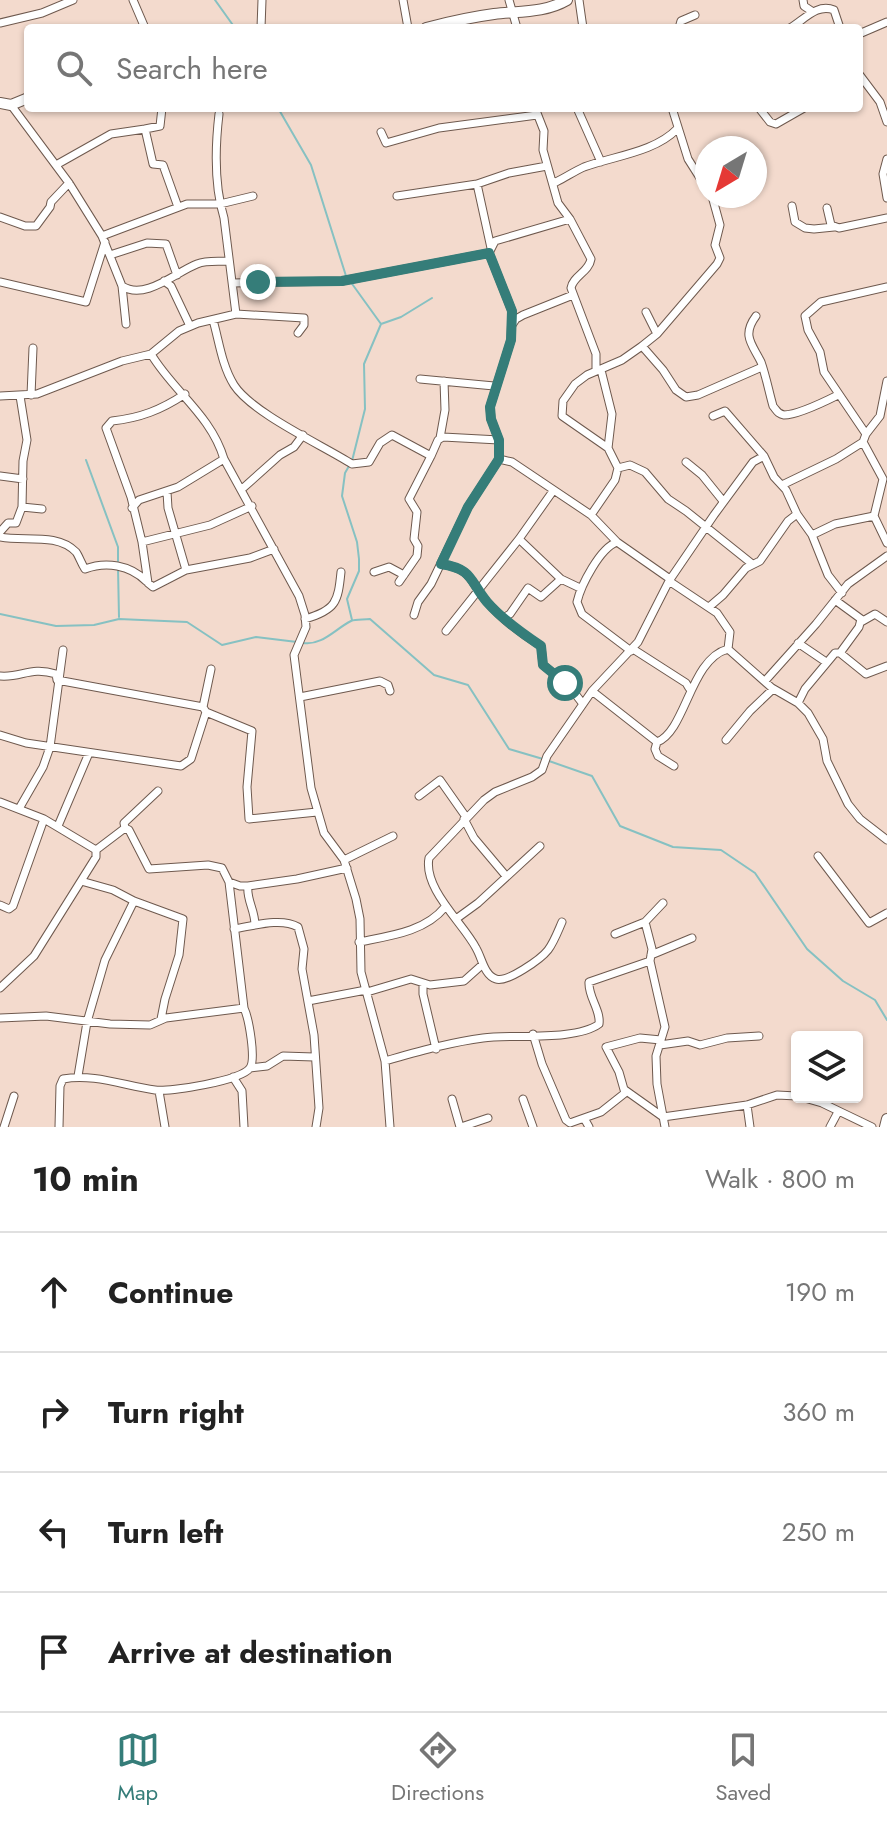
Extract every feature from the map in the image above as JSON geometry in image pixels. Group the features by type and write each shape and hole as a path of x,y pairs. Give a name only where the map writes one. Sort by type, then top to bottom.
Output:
{"street":[{"path":"0,23 42,13 72,0"},
{"path":"133,0 143,24"},
{"path":"261,24 262,0"},
{"path":"403,0 407,24"},
{"path":"509,0 516,24"},
{"path":"441,24 551,8 567,0"},
{"path":"579,0 582,24"},
{"path":"803,0 809,13"},
{"path":"795,24 809,13 831,8 838,24"},
{"path":"680,24 695,15"},
{"path":"863,32 887,22"},
{"path":"863,81 875,99 884,101 887,122"},
{"path":"6,104 69,183 103,239 122,286 126,324"},
{"path":"56,165 111,134 160,126 162,112"},
{"path":"381,132 386,143 439,128 530,112"},
{"path":"536,112 544,131 543,150 558,203 591,259 572,283 573,295 596,354 612,414 608,448"},
{"path":"579,112 601,162"},
{"path":"674,112 678,120 677,129 695,170"},
{"path":"762,112 770,122 776,124 797,112"},
{"path":"219,114 216,158 236,314"},
{"path":"145,129 153,164 163,165 178,207"},
{"path":"553,181 582,168 648,147 671,136 677,129"},
{"path":"887,159 883,174 887,198"},
{"path":"397,196 477,184 509,173 547,166"},
{"path":"0,217 25,226 36,226 51,202 69,183"},
{"path":"414,615 468,507 499,459 499,440 490,407 494,386 511,340 512,311 490,251 477,184"},
{"path":"103,239 178,207 194,203 220,204 253,196"},
{"path":"792,206 795,222 805,228 856,225 887,218"},
{"path":"591,515 615,480 618,468 608,448 571,423 561,411 563,401 575,384 642,346 657,334 720,258 715,245 720,225 715,208"},
{"path":"827,208 829,222 834,227"},
{"path":"490,251 495,241 570,219"},
{"path":"0,282 86,302 103,239"},
{"path":"110,255 147,243 166,244 177,275"},
{"path":"233,283 342,281 490,251"},
{"path":"122,286 133,291 164,281 199,263 229,261"},
{"path":"164,281 171,286 190,326"},
{"path":"887,287 821,302 805,316 808,330 820,352 824,372 886,477 874,516 887,543"},
{"path":"512,326 523,315 573,295"},
{"path":"646,312 657,334"},
{"path":"0,396 31,395 122,361 151,354 179,331 236,314 304,318 304,325 298,333"},
{"path":"756,316 750,323 749,343 762,367 773,406 781,414 820,404 838,395"},
{"path":"213,320 225,363 237,389 267,413 351,463 369,462 380,443 392,435 431,456"},
{"path":"642,346 676,390 686,397 762,367"},
{"path":"31,395 33,348"},
{"path":"151,354 185,394 219,442 224,459 299,596 305,619 303,636 296,647 295,665 311,788 324,833 346,864 360,919 361,972 385,1061 390,1127"},
{"path":"420,379 494,386"},
{"path":"374,572 389,567 401,578 417,556 418,546 414,539 417,512 409,499 440,438 445,410 444,381"},
{"path":"782,485 836,459 864,438 880,416 887,381"},
{"path":"148,583 142,542 132,508 135,499 115,460 106,428 112,421 130,420 159,411 185,394"},
{"path":"20,396 27,440 23,461 22,507 16,523 8,523 0,535 16,541 34,537 59,543 79,554 85,569 123,565 137,571 153,587 186,570 250,558 274,549"},
{"path":"713,416 725,411 764,456 812,535 828,575 842,593"},
{"path":"242,489 280,455 294,447 303,435"},
{"path":"440,438 499,440"},
{"path":"562,922 547,950 539,958 508,979 496,979 490,975 476,948 445,907 432,879 429,858 465,818 495,792 542,770 546,759 592,691 632,650 646,629 669,580 723,501 753,462 764,456"},
{"path":"135,499 167,492 224,459"},
{"path":"499,459 512,462 591,515 617,542 709,607 730,632 728,649"},
{"path":"686,462 702,475 723,501"},
{"path":"618,468 630,465 645,472 668,499 751,563"},
{"path":"0,476 23,479"},
{"path":"446,631 553,491"},
{"path":"167,492 168,508 186,570"},
{"path":"142,542 210,525 252,506"},
{"path":"22,507 42,509"},
{"path":"709,607 751,563 760,561 788,521 797,514"},
{"path":"812,535 835,524 874,516"},
{"path":"519,539 561,579 580,588"},
{"path":"617,542 608,546 580,588 577,602 582,614 686,683 689,688"},
{"path":"765,681 860,573 887,556"},
{"path":"441,564 452,565 468,573 488,603 541,646 543,665 569,686 583,704"},
{"path":"305,619 322,614 338,598 341,572"},
{"path":"505,617 528,588 541,597 561,579"},
{"path":"835,600 857,615 861,622"},
{"path":"840,653 861,622 875,614 887,622"},
{"path":"798,643 826,662"},
{"path":"728,649 773,689 798,703 815,723 823,739 827,761 854,813 887,840"},
{"path":"674,766 658,756 655,749 657,742 668,734 687,700 689,688 714,657 728,649"},
{"path":"20,807 43,767 50,747 63,650"},
{"path":"798,703 805,689 835,653 840,653 866,674 887,666"},
{"path":"0,735 50,747 181,766 191,759 205,709 211,669"},
{"path":"0,676 12,677 30,670 40,670 56,674 57,680"},
{"path":"57,680 205,709 252,731 247,787 249,819 317,812"},
{"path":"300,697 380,681 388,685 390,691"},
{"path":"726,740 773,689"},
{"path":"592,691 657,742"},
{"path":"58,826 89,753"},
{"path":"419,796 439,780 465,818 474,838 506,876"},
{"path":"125,828 124,823 158,791"},
{"path":"0,802 20,807 96,850"},
{"path":"0,905 9,909 13,906 44,819"},
{"path":"0,988 34,956 96,857 96,850 120,828 125,828 129,830 149,869 222,868 229,882 244,1008 249,1018 253,1058 250,1068"},
{"path":"229,882 248,886 297,879 346,864 393,836"},
{"path":"456,919 540,846"},
{"path":"818,856 869,923 887,913"},
{"path":"81,881 113,890 183,919 179,955 161,1019"},
{"path":"248,886 247,895 255,912 255,925"},
{"path":"78,1076 87,1022 105,960 134,901"},
{"path":"615,934 645,922 663,903"},
{"path":"359,942 406,932 426,923 445,907"},
{"path":"234,929 279,922 298,927 304,949 302,969 314,1035 319,1108 316,1127"},
{"path":"645,922 665,1027 656,1056 657,1084 665,1127"},
{"path":"385,1061 480,1038 556,1035 593,1029 600,1019 588,988 589,982 692,938"},
{"path":"469,978 483,964"},
{"path":"308,1001 411,979 430,985 490,975"},
{"path":"423,984 436,1049"},
{"path":"0,1018 46,1016 87,1022 150,1025 161,1019 244,1008"},
{"path":"533,1034 562,1115 570,1125 601,1112 623,1096 625,1090"},
{"path":"759,1036 727,1038 700,1045 688,1041 660,1043 640,1038 606,1047 625,1090 663,1117 747,1105 777,1095 791,1096"},
{"path":"59,1127 61,1081 78,1076 159,1091 233,1077 250,1068 267,1066 283,1056 314,1057"},
{"path":"233,1077 242,1091 244,1127"},
{"path":"159,1091 165,1127"},
{"path":"4,1127 14,1096"},
{"path":"452,1099 461,1127 488,1118"},
{"path":"523,1099 533,1127"},
{"path":"822,1103 872,1127"},
{"path":"747,1105 750,1127"},
{"path":"830,1127 838,1112"},
{"path":"584,1118 589,1127"},
{"path":"885,1127 887,1119"}],"waterway":[{"path":"215,0 232,24"},
{"path":"280,112 311,165 346,276"},
{"path":"350,281 381,324"},
{"path":"352,461 365,409 364,364 381,324 401,317 432,298"},
{"path":"86,460 118,547 118,561"},
{"path":"349,466 342,496 357,542 359,559 359,571 347,599 352,620"},
{"path":"118,568 119,617"},
{"path":"0,614 56,626 94,625 119,619 187,622 222,645 256,637 297,642"},
{"path":"303,643 316,642 351,621 370,619 434,675 468,685 509,749 543,759"},
{"path":"549,761 592,776 620,826 673,847 721,850 755,873 807,949 843,981 875,1000 887,1020"}],"route":[{"path":"258,282 342,281 489,253 512,311 511,340 494,386 490,407 499,440 499,459 468,507 441,564 452,565 472,577 488,603 541,646 543,665 565,683"}]}
